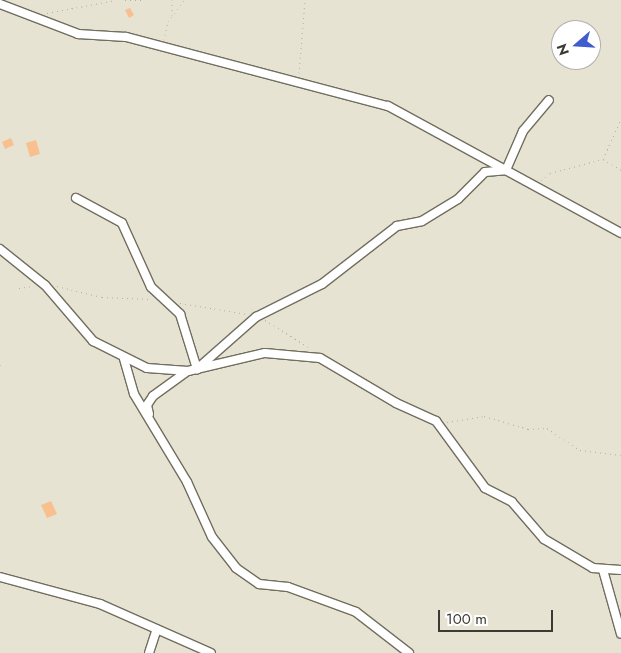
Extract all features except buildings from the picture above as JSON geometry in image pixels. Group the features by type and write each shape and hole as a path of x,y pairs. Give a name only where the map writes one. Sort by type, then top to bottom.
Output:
{"street":[{"path":"16,8 22,0"},
{"path":"0,4 33,13 78,34 126,37 388,106 621,233"},
{"path":"506,170 523,131 549,100"},
{"path":"197,369 256,317 322,284 397,226 422,221 436,213 485,172 506,170"},
{"path":"76,198 122,223 151,287 180,314 197,369"},
{"path":"0,249 50,291 92,341 124,359 148,368 188,371 265,354 320,358 396,403 436,421 492,494 512,502 544,538 603,570 621,570"},
{"path":"124,359 134,394 188,482 212,537 236,568 259,584 288,587 356,612 409,653"},
{"path":"150,418 147,405 153,396 188,371"},
{"path":"603,570 621,634"},
{"path":"0,577 79,596 211,653"},
{"path":"149,653 157,629"}],"path":[{"path":"33,13 71,12 116,0"},
{"path":"125,0 142,0"},
{"path":"162,48 172,16 172,0"},
{"path":"172,16 184,0"},
{"path":"299,82 305,0"},
{"path":"602,160 621,119"},
{"path":"532,184 550,173 602,160 621,170"},
{"path":"436,421 484,416 528,429 547,428 580,450 621,455"}]}
